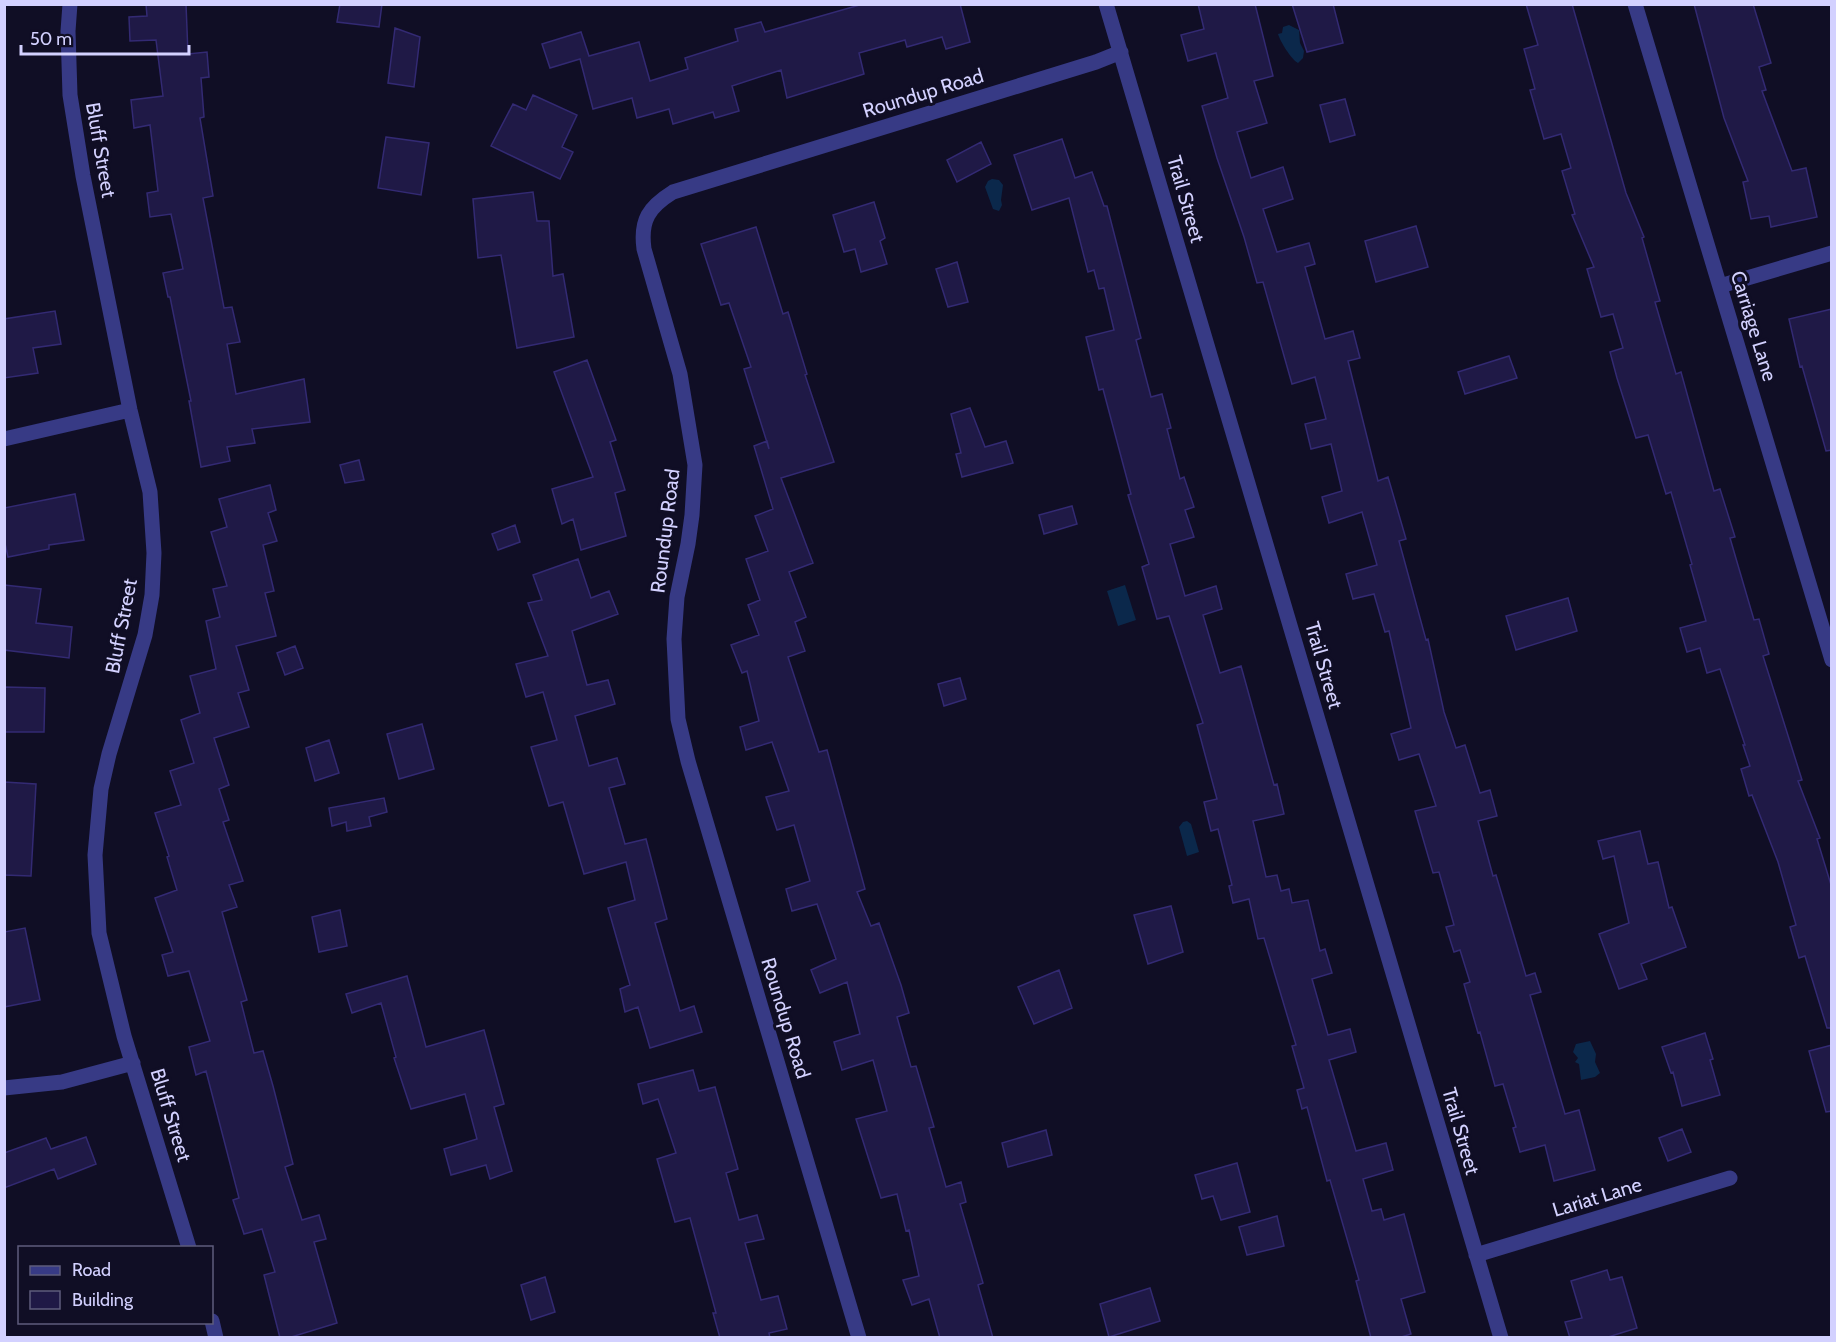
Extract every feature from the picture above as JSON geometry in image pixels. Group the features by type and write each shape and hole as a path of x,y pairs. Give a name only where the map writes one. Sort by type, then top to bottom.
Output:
{"street":[{"name":"Bluff Street","path":"70,4 68,31 70,94 83,176 130,410 150,492 154,553 152,595 145,635 109,754 101,789 95,855 99,933 124,1036 188,1246"},
{"name":"Trail Street","path":"1106,4 1501,1338"},
{"name":"Carriage Lane","path":"1635,4 1832,660"},
{"name":"Roundup Road","path":"859,1338 688,761 678,719 674,639 677,597 690,534 695,465 680,375 641,232 647,216 658,201 673,192 1096,62 1121,52"},
{"path":"1720,286 1832,253"},
{"path":"4,439 130,410"},
{"path":"4,1088 62,1082 133,1063"},
{"name":"Lariat Lane","path":"1476,1255 1730,1178"}],"water":[{"path":"1289,25 1299,30 1300,43 1304,51 1303,58 1298,63 1286,50 1278,34 1282,33 1283,27"},
{"path":"992,179 999,180 1003,185 1002,205 999,211 993,209 985,187"},
{"path":"1125,585 1136,620 1118,626 1107,591"},
{"path":"1187,821 1191,824 1199,852 1187,856 1179,827"},
{"path":"1590,1041 1596,1054 1595,1062 1600,1073 1595,1077 1581,1080 1579,1064 1575,1062 1578,1058 1573,1052 1576,1044"}],"building":[{"path":"146,4 186,4 188,54 207,52 209,77 201,78 204,117 200,118 213,196 203,198 224,308 232,307 240,342 227,344 236,394 304,379 310,422 252,429 255,443 227,447 230,461 201,467 189,401 191,401 163,273 183,269 171,214 150,217 147,193 158,191 150,125 134,128 131,100 163,96 156,40 130,41 129,17 147,16"},
{"path":"340,4 382,4 379,27 337,22"},
{"path":"863,4 960,4 970,42 946,49 942,37 907,47 905,40 859,53 864,74 787,98 781,70 732,86 739,111 715,118 713,112 673,124 669,109 637,118 632,98 593,109 580,59 550,68 542,44 581,32 589,56 639,42 650,81 688,69 685,58 738,41 735,29 761,22 765,32"},
{"path":"1198,4 1255,4 1273,76 1254,81 1267,123 1237,132 1251,178 1283,167 1293,199 1263,209 1277,252 1309,243 1315,264 1305,267 1325,339 1353,331 1360,358 1348,361 1378,481 1388,477 1406,539 1399,541 1426,640 1428,639 1444,712 1456,748 1465,745 1480,793 1490,790 1497,816 1478,821 1493,876 1496,875 1526,976 1535,973 1541,992 1530,995 1565,1114 1579,1110 1595,1170 1554,1181 1545,1145 1520,1152 1513,1128 1516,1127 1503,1084 1495,1086 1464,984 1470,982 1460,950 1454,952 1446,927 1454,925 1439,872 1433,873 1415,811 1436,806 1419,754 1399,760 1391,734 1411,728 1389,631 1385,632 1374,594 1353,599 1346,574 1377,565 1362,512 1329,523 1322,497 1342,491 1331,444 1311,449 1305,424 1326,419 1315,377 1292,384 1263,282 1257,283 1217,158 1202,106 1228,98 1216,53 1188,61 1181,35 1204,29"},
{"path":"1292,4 1333,4 1343,43 1307,52"},
{"path":"1526,4 1572,4 1626,193 1644,237 1642,238 1660,301 1655,302 1676,374 1681,372 1714,491 1720,489 1735,537 1730,538 1754,620 1759,619 1769,654 1763,656 1802,780 1798,781 1820,838 1817,839 1832,888 1832,1028 1827,1028 1805,956 1799,958 1790,927 1796,925 1778,862 1752,795 1749,796 1741,769 1750,766 1720,669 1707,673 1700,648 1687,652 1680,628 1706,621 1690,565 1692,564 1671,492 1666,494 1648,435 1636,438 1617,378 1610,352 1623,348 1613,314 1601,317 1587,269 1594,267 1572,215 1575,214 1562,171 1571,168 1561,134 1544,139 1530,90 1535,89 1524,49 1538,45"},
{"path":"1694,4 1753,4 1771,63 1759,67 1766,90 1762,91 1792,171 1806,168 1817,217 1771,227 1769,216 1751,219 1743,182 1748,181 1724,118"},
{"path":"395,28 420,37 414,87 388,83"},
{"path":"533,95 577,115 562,147 573,152 560,179 491,146 513,104 526,110"},
{"path":"1345,99 1355,135 1330,142 1320,105"},
{"path":"386,137 429,143 421,195 378,188"},
{"path":"1062,139 1075,178 1092,172 1104,206 1107,206 1141,338 1136,340 1151,397 1162,394 1171,428 1167,429 1180,479 1184,477 1194,507 1185,510 1194,537 1170,544 1185,596 1216,586 1222,609 1203,615 1220,673 1241,666 1274,785 1277,784 1284,814 1253,821 1266,877 1277,875 1281,891 1289,889 1292,903 1308,900 1320,951 1325,949 1332,973 1312,979 1328,1035 1350,1029 1356,1052 1329,1060 1356,1151 1386,1143 1393,1170 1363,1179 1372,1211 1381,1209 1384,1220 1404,1214 1425,1292 1401,1299 1411,1334 1398,1338 1371,1338 1356,1281 1359,1280 1330,1180 1327,1181 1307,1107 1302,1109 1297,1090 1304,1088 1292,1046 1296,1045 1264,938 1258,939 1249,899 1233,903 1229,886 1232,885 1218,829 1211,831 1204,802 1217,799 1197,725 1203,723 1169,616 1157,619 1142,567 1149,564 1128,495 1131,494 1103,389 1099,390 1086,337 1114,330 1104,288 1099,289 1094,270 1088,272 1069,198 1032,210 1014,155"},
{"path":"981,142 991,164 957,182 947,160"},
{"path":"533,192 537,221 549,221 553,276 563,274 574,337 517,348 501,255 478,258 473,199"},
{"path":"874,202 885,238 880,241 887,264 861,272 855,249 844,252 833,215"},
{"path":"1416,226 1428,267 1376,282 1365,241"},
{"path":"756,227 783,314 788,312 807,374 805,375 834,462 781,478 813,563 789,572 806,617 795,622 805,651 788,657 819,752 827,750 865,889 857,892 871,926 879,923 901,985 909,1013 897,1017 911,1067 916,1066 934,1127 929,1128 946,1187 961,1182 966,1202 960,1204 983,1283 978,1285 993,1338 940,1338 929,1299 912,1305 903,1280 919,1276 909,1230 906,1231 897,1194 881,1198 856,1119 887,1111 873,1060 842,1070 834,1042 860,1034 847,982 820,993 811,970 836,959 817,904 792,911 786,889 810,881 794,825 777,830 766,797 789,791 772,742 746,750 740,727 759,721 747,671 742,673 731,645 759,635 748,605 760,600 746,559 768,551 755,516 773,509 754,446 767,441 744,369 751,367 729,303 721,305 701,244"},
{"path":"957,262 968,302 948,307 936,269"},
{"path":"1832,309 1832,450 1826,451 1802,366 1800,367 1789,319"},
{"path":"55,311 61,344 33,348 38,373 4,378 4,319"},
{"path":"1509,356 1517,378 1465,394 1458,372"},
{"path":"587,360 616,440 610,442 625,490 615,493 626,536 581,550 573,519 562,524 552,489 593,477 554,372"},
{"path":"970,408 985,447 1006,441 1013,463 962,477 956,454 961,453 951,414"},
{"path":"359,460 364,480 345,483 340,465"},
{"path":"270,485 276,510 268,513 277,541 263,545 274,591 265,593 276,636 236,646 249,690 238,693 249,727 214,738 229,785 219,789 229,820 223,822 243,881 229,885 237,907 222,912 247,1000 241,1002 254,1053 263,1051 293,1164 285,1167 302,1220 319,1215 326,1239 314,1242 337,1323 288,1338 280,1338 264,1275 275,1272 262,1229 244,1234 233,1200 239,1198 206,1071 196,1075 189,1047 210,1041 189,971 168,976 162,955 173,952 155,898 177,890 155,813 181,805 170,771 194,763 181,720 200,713 190,676 216,669 206,621 220,617 213,589 227,586 211,532 227,527 219,499"},
{"path":"75,494 84,540 49,545 49,549 8,557 4,539 4,508"},
{"path":"1072,506 1077,524 1044,534 1039,515"},
{"path":"515,525 520,542 498,550 492,534"},
{"path":"578,559 591,598 609,591 618,614 572,631 587,685 608,680 615,704 575,716 589,766 617,758 625,784 609,788 625,844 646,839 667,919 655,923 680,1011 694,1006 702,1032 650,1048 638,1007 625,1012 620,989 630,985 608,908 635,900 626,862 584,874 563,802 549,806 531,747 557,740 543,692 526,697 516,664 548,656 528,603 542,600 533,575"},
{"path":"4,585 41,589 36,623 72,627 69,658 4,650"},
{"path":"1568,598 1577,631 1516,650 1506,616"},
{"path":"295,646 303,668 285,675 277,653"},
{"path":"960,678 966,699 944,706 938,684"},
{"path":"4,687 45,688 44,732 4,732"},
{"path":"422,724 434,769 399,779 387,734"},
{"path":"329,740 339,773 315,781 306,748"},
{"path":"4,782 36,784 31,876 4,875"},
{"path":"384,798 387,812 369,817 371,826 347,831 346,822 332,826 329,808"},
{"path":"1640,831 1648,864 1658,862 1669,908 1672,907 1686,947 1641,964 1647,979 1619,989 1599,934 1629,923 1614,856 1603,859 1598,841"},
{"path":"1171,906 1183,952 1148,964 1134,915"},
{"path":"340,910 347,946 319,952 312,917"},
{"path":"25,928 40,1000 4,1007 4,932"},
{"path":"1059,970 1072,1008 1034,1024 1018,987"},
{"path":"407,976 426,1047 484,1030 504,1104 494,1107 512,1171 490,1179 486,1165 451,1175 444,1149 477,1139 465,1094 411,1109 394,1058 396,1057 381,1003 352,1013 346,994"},
{"path":"1705,1033 1720,1095 1682,1106 1673,1072 1671,1073 1662,1047"},
{"path":"1832,1045 1832,1111 1826,1112 1809,1051"},
{"path":"693,1070 699,1091 715,1087 738,1169 726,1173 739,1220 757,1215 764,1239 745,1243 761,1300 778,1296 787,1329 769,1333 770,1338 720,1338 713,1313 716,1313 690,1218 675,1222 657,1159 676,1153 658,1099 643,1104 638,1084"},
{"path":"1682,1129 1691,1152 1668,1161 1659,1138"},
{"path":"1046,1130 1052,1155 1008,1167 1002,1143"},
{"path":"86,1137 96,1164 58,1179 54,1169 4,1188 4,1153 46,1138 51,1149"},
{"path":"1237,1163 1250,1212 1221,1220 1213,1196 1202,1199 1195,1175"},
{"path":"1277,1216 1284,1246 1247,1255 1239,1227"},
{"path":"1607,1270 1610,1280 1622,1277 1637,1328 1605,1338 1570,1338 1565,1322 1582,1318 1571,1281"},
{"path":"545,1277 555,1312 531,1320 521,1285"},
{"path":"1150,1288 1160,1321 1109,1337 1100,1304"}]}
